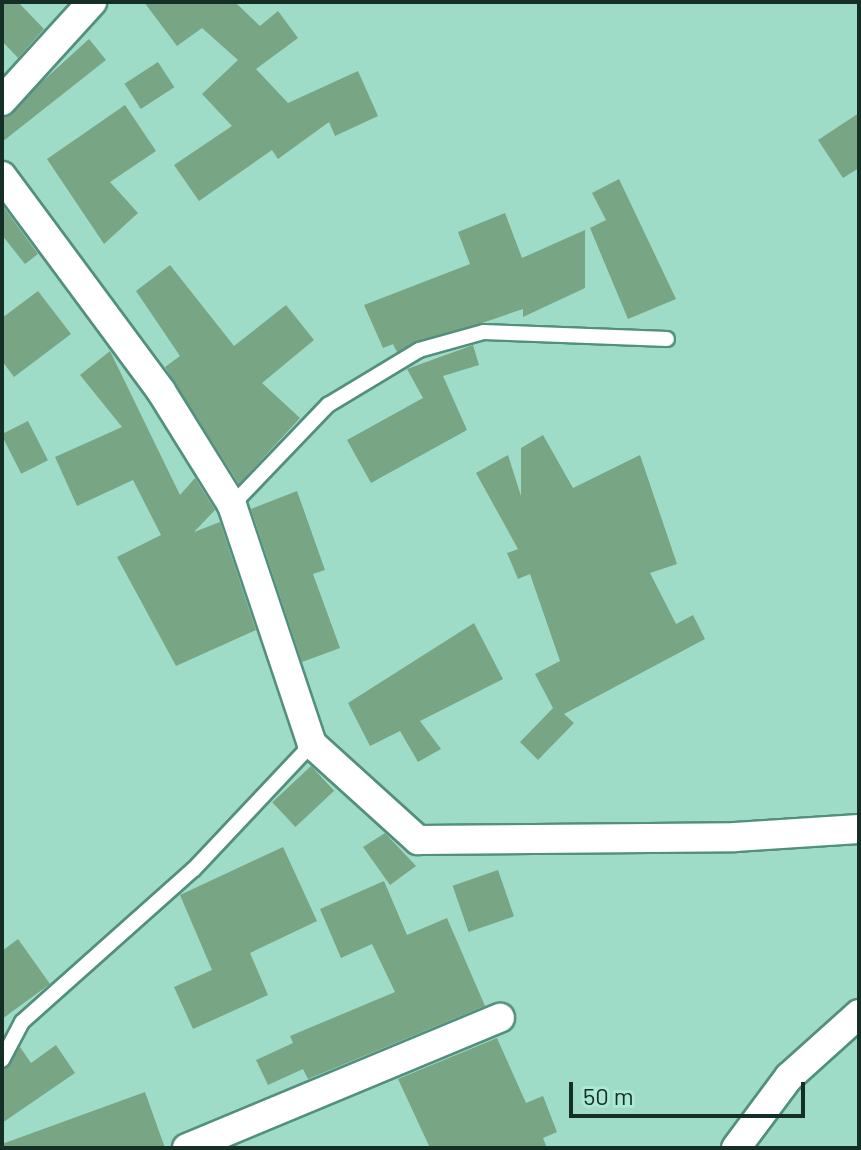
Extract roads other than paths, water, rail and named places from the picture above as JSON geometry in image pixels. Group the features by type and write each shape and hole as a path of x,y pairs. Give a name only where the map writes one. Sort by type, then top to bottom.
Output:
{"street":[{"path":"2,101 92,2"},
{"path":"2,176 161,391 232,505 312,744 418,840 735,837 859,829"},
{"path":"736,1148 789,1077 859,1014"},
{"path":"187,1148 500,1018"}],"lane":[{"path":"232,505 328,405 419,350 484,332 667,339"},
{"path":"2,1060 22,1022 194,869 312,744"}]}
